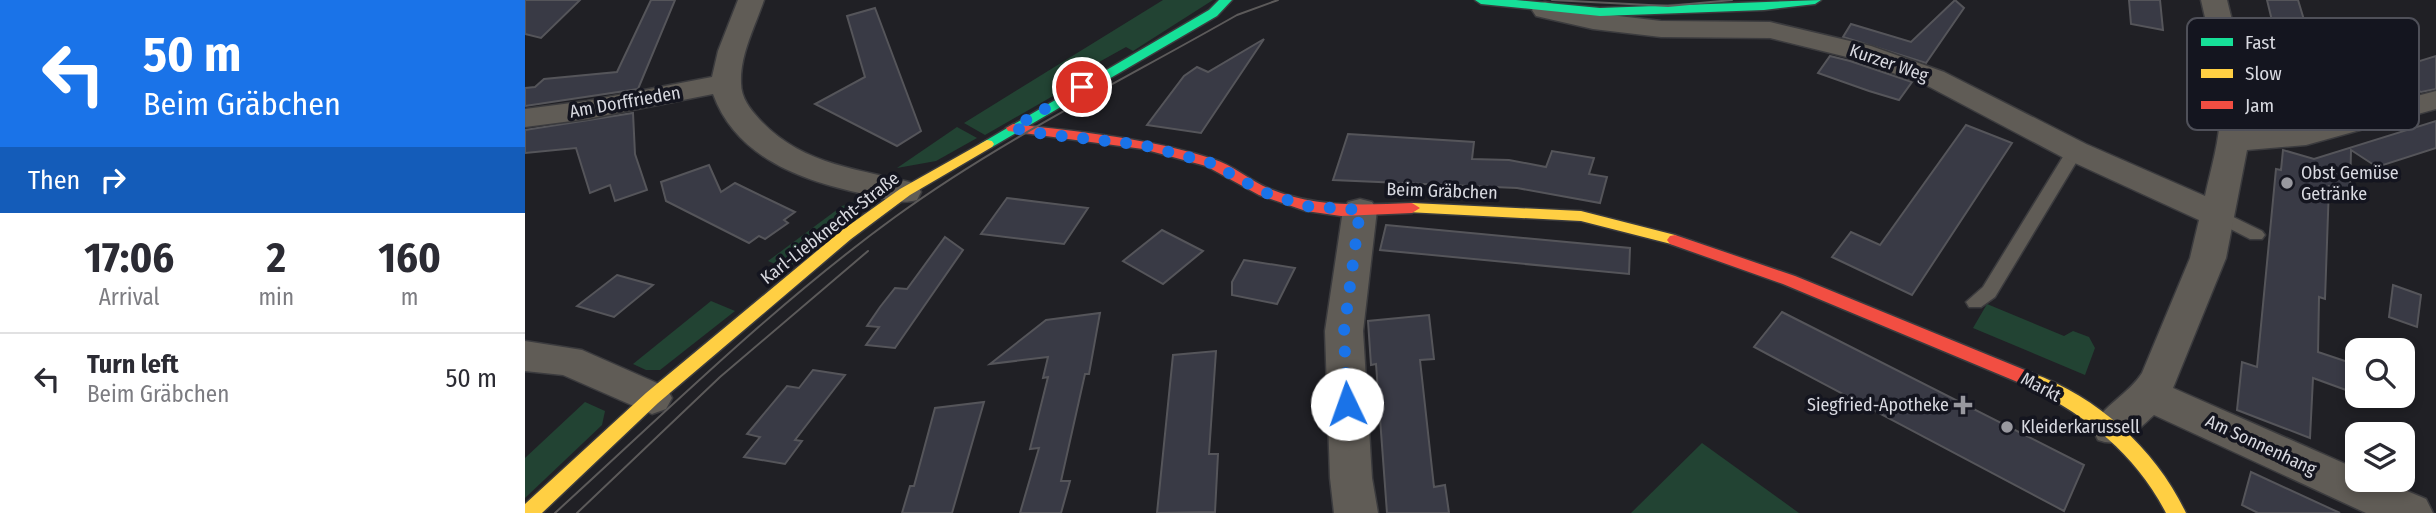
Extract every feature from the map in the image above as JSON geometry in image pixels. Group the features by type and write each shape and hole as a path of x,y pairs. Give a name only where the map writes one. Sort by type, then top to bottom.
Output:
{"street":[{"path":"751,0 734,46 725,83 733,108 753,133 782,159 813,170 905,192"},
{"name":"Karl-Liebknecht-Straße","path":"529,513 652,398 846,236 905,192 1213,13 1226,0"},
{"path":"1481,0 1600,12 1661,12 1815,0"},
{"path":"2214,0 2218,18"},
{"name":"Kurzer Weg","path":"1531,7 1593,20 1661,29 1770,30 1861,52 1934,78 2075,150 2219,216"},
{"name":"Am Dorffrieden","path":"525,118 587,110 725,83"},
{"path":"2419,105 2436,100"},
{"name":"Beim Gräbchen","path":"1013,128 1143,145 1211,163 1263,192 1306,206 1360,210 1449,209 1581,216 1685,243 1789,280"},
{"path":"2112,428 2149,395 2159,378 2209,258 2234,130"},
{"path":"2233,141 2307,135 2325,130"},
{"path":"1356,513 1344,331 1360,210"},
{"name":"Markt","path":"1789,280 2038,383 2112,428 2161,481 2176,513"},
{"path":"525,356 568,361 652,398"},
{"name":"Am Sonnenhang","path":"2149,395 2411,513"}],"lane":[{"path":"1975,303 1989,292 2075,150"},
{"path":"2219,216 2256,235"}],"green space":[{"path":"1163,0 1213,0 1133,51 1126,47 1072,77 1079,81 985,135 964,123"},
{"path":"957,127 977,138 936,161 897,168"},
{"path":"861,200 858,212 787,269 768,261 842,206"},
{"path":"711,301 735,311 660,370 646,370 633,364"},
{"path":"1987,304 2064,336 2073,331 2089,337 2095,348 2085,375 1973,328"},
{"path":"585,402 605,411 602,425 525,498 525,458"},
{"path":"1702,443 1799,513 1631,513"}],"building":[{"path":"525,0 580,0 541,38 525,34"},
{"path":"651,0 675,0 638,89 525,106 525,88 535,87 544,79 617,72"},
{"path":"1955,0 1964,8 1926,63 1843,37 1851,24 1911,42"},
{"path":"2129,0 2160,0 2163,30 2131,24"},
{"path":"2267,0 2298,0 2303,18 2271,18"},
{"path":"875,8 921,131 897,146 815,104 865,77 847,16"},
{"path":"1264,39 1201,133 1147,125 1184,76 1197,67 1208,72"},
{"path":"1830,56 1912,82 1899,100 1869,91 1818,73"},
{"path":"2436,56 2436,89 2419,91 2419,61"},
{"path":"633,113 635,154 647,190 615,201 610,185 590,193 576,148 525,153 525,130"},
{"path":"2436,121 2436,148 2377,167 2351,150 2350,193 2329,186 2325,299 2319,297 2318,352 2345,361 2345,390 2313,378 2310,438 2237,410 2242,362 2257,367 2276,169 2281,170 2283,150 2314,159 2407,130 2419,130 2419,126"},
{"path":"1966,125 2012,143 1912,295 1832,257 1851,232 1880,245"},
{"path":"1348,134 1474,142 1472,159 1509,160 1546,167 1552,151 1594,158 1589,174 1607,177 1600,203 1517,188 1333,180"},
{"path":"709,165 721,192 735,183 795,212 784,220 788,223 765,239 759,236 749,243 666,201 661,182"},
{"path":"1007,198 1088,208 1064,244 981,234"},
{"path":"1386,225 1630,248 1629,274 1380,250"},
{"path":"1162,230 1203,251 1163,284 1123,261"},
{"path":"945,237 963,250 895,348 866,345 879,327 867,326 880,307 895,288 907,289"},
{"path":"1244,260 1295,268 1277,304 1232,295 1232,282"},
{"path":"617,275 653,285 614,317 577,306"},
{"path":"2393,285 2421,295 2417,327 2389,317"},
{"path":"1782,312 2084,465 2064,511 1754,347"},
{"path":"1100,313 1089,374 1085,374 1061,481 1070,481 1061,513 1020,513 1039,448 1030,449 1048,377 1043,378 1048,357 990,364 1046,320"},
{"path":"1429,315 1434,359 1420,360 1434,487 1445,485 1449,513 1387,513 1376,364 1371,365 1368,321"},
{"path":"1216,351 1209,454 1218,454 1215,512 1157,513 1173,355"},
{"path":"813,370 845,375 795,440 802,441 785,464 744,457 760,437 747,434 787,386 799,388"},
{"path":"984,402 952,513 902,513 910,486 914,486 935,408"},
{"path":"2251,472 2340,513 2258,513 2242,505"}],"tram line":[{"path":"555,513 679,398 806,286 895,217 977,162 1063,111 1237,15 1278,0"},
{"path":"1552,0 1668,6 1732,0"},
{"path":"577,513 720,377 868,251"}],"traffic: fast":[{"path":"987,144 1213,13 1226,0"},
{"path":"1481,0 1600,12 1764,6 1815,0"}],"traffic: slow":[{"path":"529,513 652,398 846,235 905,192 987,144"},
{"path":"1412,208 1581,216 1675,240"},
{"path":"2026,378 2072,401 2114,432 2149,469 2176,513"}],"traffic: jam":[{"path":"1013,128 1143,145 1211,163 1264,192 1306,206 1341,211 1412,208"},
{"path":"1675,240 1789,280 2026,378"}],"place":[{"name":"Obst Gemüse Getränke","path":"2287,183"},
{"name":"Siegfried-Apotheke","path":"1963,405"},
{"name":"Kleiderkarussell","path":"2007,427"}],"route":[{"path":"1082,87 1013,128 1143,145 1211,163 1263,192 1306,206 1341,211 1360,210 1344,331 1347,404"}]}
